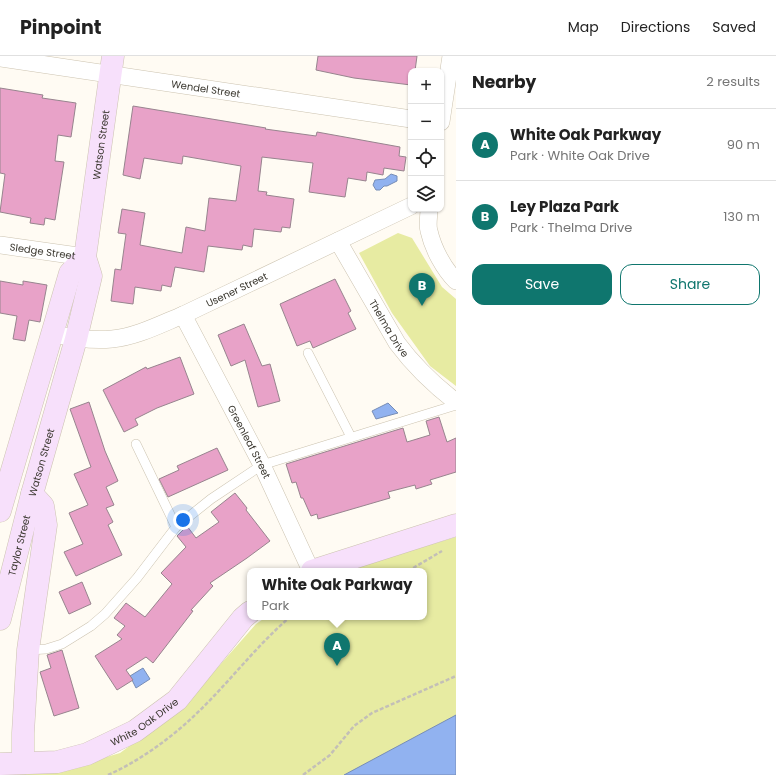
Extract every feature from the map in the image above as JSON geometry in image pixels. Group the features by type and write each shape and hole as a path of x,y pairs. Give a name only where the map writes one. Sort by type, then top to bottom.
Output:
{"street":[{"path":"444,104 451,56"},
{"name":"Wendel Street","path":"0,58 112,65 408,118"},
{"name":"Watson Street","path":"23,763 23,733 28,650 46,525 43,506 32,494 76,339 91,276 85,257 112,65"},
{"path":"444,124 456,126"},
{"name":"Usener Street","path":"53,334 76,339 113,339 146,330 183,315 408,207"},
{"path":"429,212 429,231 438,256 450,275 456,281"},
{"name":"Thelma Drive","path":"338,241 397,343 407,357 438,388 456,402"},
{"name":"Sledge Street","path":"0,245 85,257"},
{"path":"0,511 4,488 53,334 70,273 85,257"},
{"name":"Greenleaf Street","path":"183,315 262,465 311,568"},
{"path":"4,488 32,494"},
{"name":"Taylor Street","path":"0,619 32,494"},
{"path":"321,568 456,525"},
{"name":"White Oak Drive","path":"0,764 57,762 87,754 135,731 177,700 247,615"}],"lane":[{"path":"308,353 352,437"},
{"path":"28,650 46,649 62,644 91,626 105,614 137,578 176,527 211,499 262,465 456,405"},
{"path":"136,444 176,527"}],"path":[{"path":"413,568 447,547"},
{"path":"108,775 153,749 180,729 196,715 287,620"},
{"path":"303,775 330,755 354,726 372,713 456,676"}],"green space":[{"path":"398,233 412,238 442,287 456,299 456,386 430,366 392,313 359,253"},
{"path":"456,537 456,775 0,775 63,770 120,753 182,708 256,624 262,620 427,620 427,568 352,568"}],"water":[{"path":"391,174 397,176 397,181 384,186 380,190 376,190 373,185 375,180 385,179"},
{"path":"388,403 398,413 376,419 372,411"},
{"path":"143,668 150,679 136,688 130,676"},
{"path":"456,715 456,775 344,775"}],"building":[{"path":"318,56 417,56 415,68 408,68 408,85 354,78 316,70"},
{"path":"0,88 43,95 42,98 76,103 71,137 58,135 55,161 64,162 55,220 45,218 44,225 30,223 31,218 0,212 5,174 0,173"},
{"path":"133,106 266,128 265,129 316,136 317,132 400,147 399,156 406,157 404,171 384,168 383,175 367,172 366,181 348,178 345,197 309,192 313,163 262,157 258,191 267,192 266,195 294,199 290,228 282,227 281,232 254,229 252,247 243,245 242,250 208,246 204,272 175,267 171,287 162,285 161,291 135,287 133,304 111,301 115,269 121,270 126,234 118,233 122,209 145,213 140,245 182,253 186,227 205,231 209,198 236,201 241,166 183,156 182,164 144,158 140,179 123,175"},
{"path":"335,279 351,311 348,313 356,329 313,348 310,341 297,346 280,304"},
{"path":"0,281 23,285 23,281 47,285 40,322 29,320 25,341 13,339 17,316 0,313"},
{"path":"244,324 262,366 270,364 280,401 258,407 245,360 231,366 218,335"},
{"path":"180,357 194,394 157,408 135,419 138,425 124,432 103,390 146,367 147,369"},
{"path":"89,402 105,451 118,481 106,487 114,505 106,508 113,522 108,525 122,555 76,576 64,552 83,544 69,513 88,505 74,474 91,467 70,409"},
{"path":"439,417 447,442 456,438 456,472 430,480 432,484 416,489 415,485 388,492 390,498 318,519 317,514 311,516 303,498 301,498 296,482 292,483 286,464 403,428 407,442 430,435 426,421"},
{"path":"217,448 228,470 168,497 159,479 179,470 177,466"},
{"path":"235,493 270,541 210,583 213,586 191,610 193,611 153,663 146,657 126,670 133,680 117,690 95,656 122,639 117,635 125,626 114,618 126,603 145,617 172,584 161,573 186,547 177,536 187,526 196,538 219,522 211,512"},
{"path":"82,582 91,604 69,614 59,592"},
{"path":"62,650 79,708 54,716 40,672 51,668 47,655"}],"place":[{"name":"Ley Plaza Park","path":"422,306"},
{"name":"White Oak Parkway","path":"337,666"}]}
